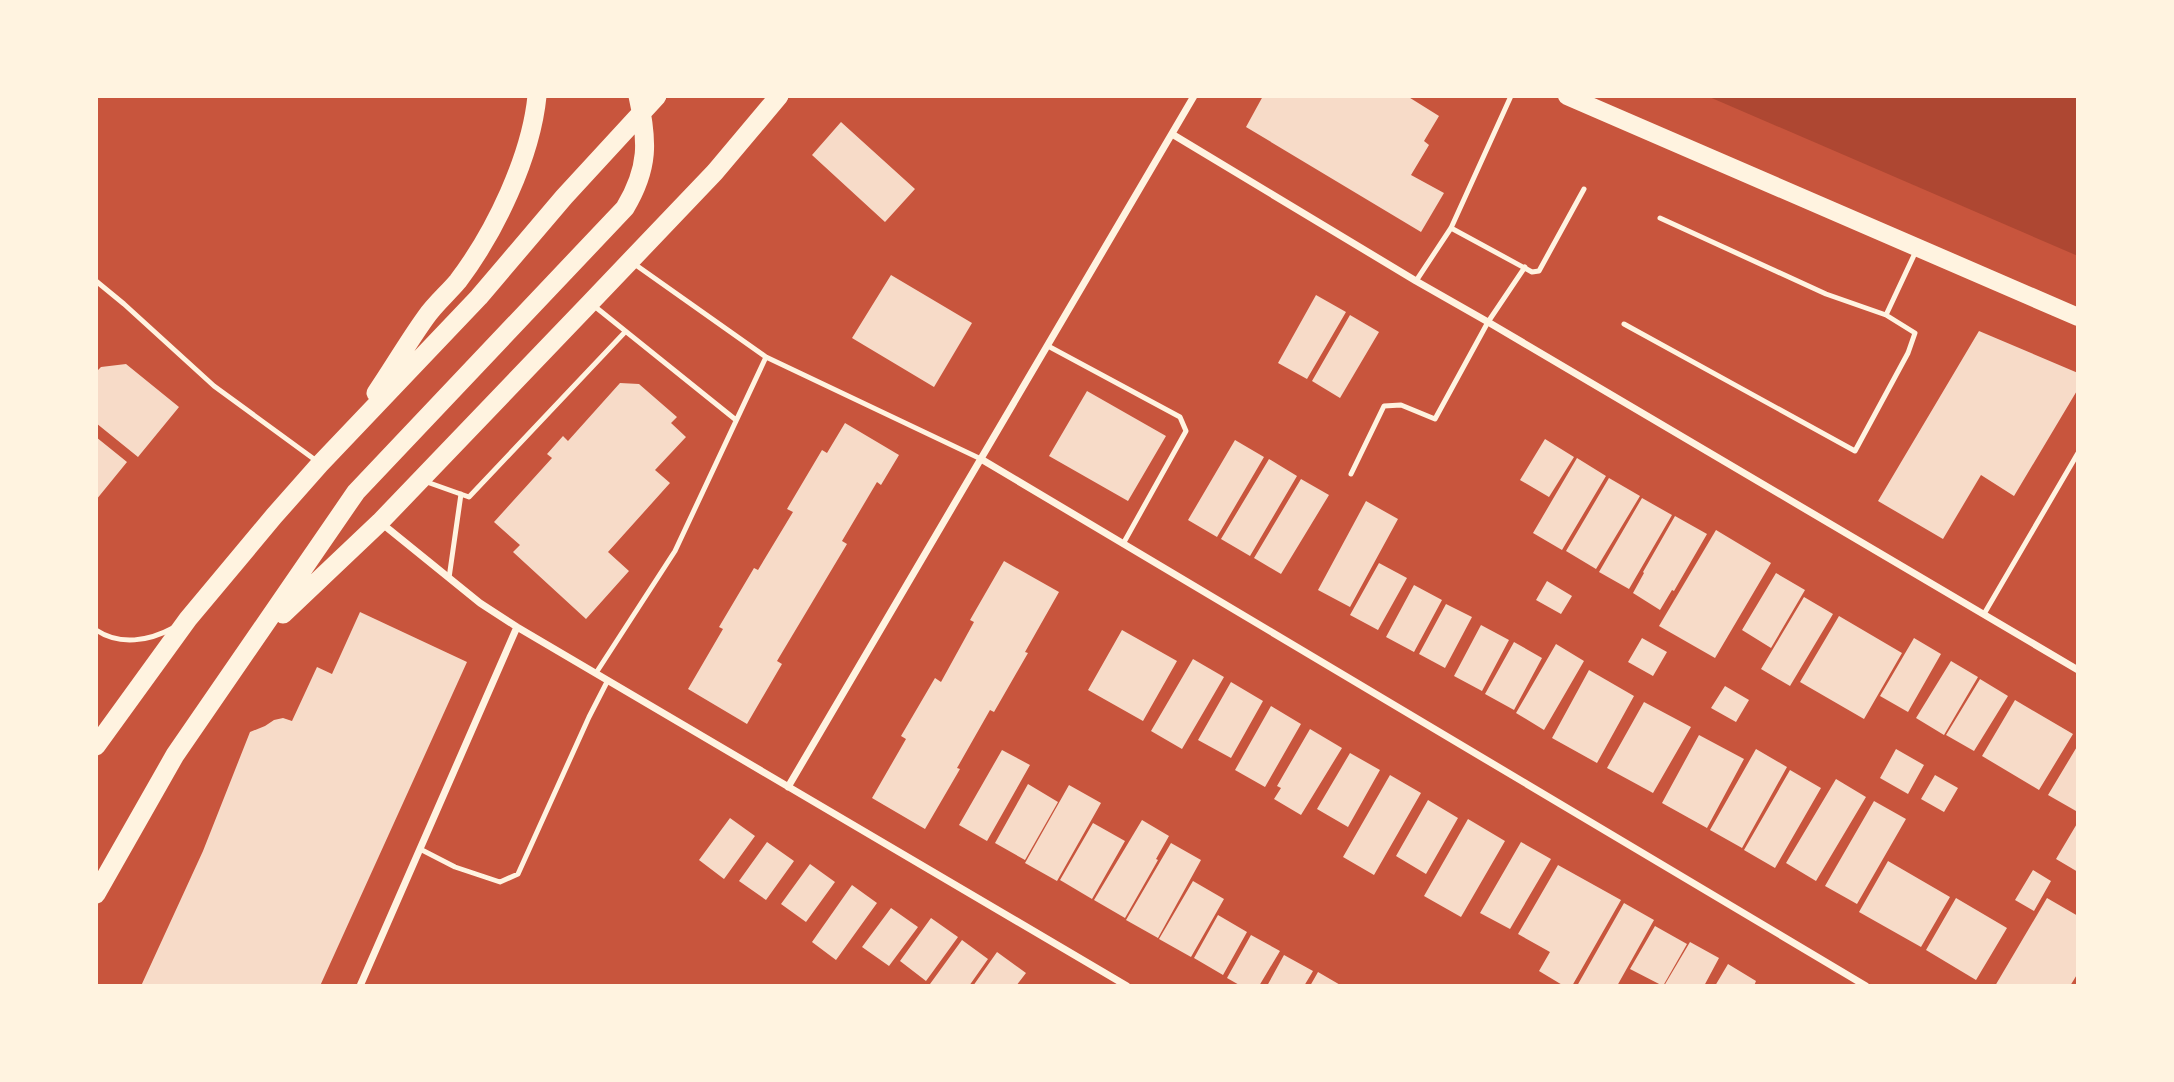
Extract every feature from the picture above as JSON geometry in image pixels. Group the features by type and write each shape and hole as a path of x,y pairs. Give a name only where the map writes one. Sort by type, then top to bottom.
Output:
{"highway":[{"path":"348,434 427,315 457,281 488,233 502,207 523,154 532,128 537,96"},
{"path":"96,746 188,619 235,561 320,464 479,297 640,105 657,96"},
{"path":"254,641 421,480 731,153 779,96"},
{"path":"96,894 175,755 356,492 625,208 641,178 644,165 640,105"}],"main road":[{"path":"1567,96 2078,317"}],"street":[{"path":"788,787 1194,96"},
{"path":"1172,134 1416,282 2078,670"},
{"path":"981,459 1866,986"},
{"path":"380,522 480,603 517,627 1125,985"},
{"path":"360,986 517,627"}],"lane":[{"path":"1416,282 1451,229 1511,96"},
{"path":"1451,229 1532,272 1539,271 1584,189"},
{"path":"1624,324 1855,451 1908,353 1915,333 1886,315 1826,294 1660,218"},
{"path":"1886,315 1917,248"},
{"path":"630,261 766,357 981,459"},
{"path":"1351,474 1384,406 1401,405 1434,419 1488,322 1525,267"},
{"path":"96,281 214,386 320,464"},
{"path":"590,303 736,421"},
{"path":"421,480 469,498 625,332"},
{"path":"1048,346 1180,416 1186,430 1123,544"},
{"path":"596,673 675,551 766,357"},
{"path":"1984,614 2078,453"},
{"path":"449,578 461,494"},
{"path":"96,631 114,639 139,640 164,632 188,619"},
{"path":"420,849 455,867 500,882 518,874 608,680"}],"shaded area":[{"path":"1707,96 2078,96 2078,256"}],"building":[{"path":"1263,96 1407,96 1439,116 1424,141 1429,145 1411,175 1444,193 1421,232 1246,127"},
{"path":"841,122 915,189 885,222 812,155"},
{"path":"891,275 972,323 934,387 852,338"},
{"path":"1316,295 1346,312 1307,379 1278,363"},
{"path":"1350,315 1379,332 1340,398 1312,381"},
{"path":"1979,331 2078,373 2078,389 2014,496 1981,475 1943,539 1878,501"},
{"path":"126,364 179,407 138,457 96,423 96,372 101,367"},
{"path":"620,383 639,384 677,417 671,423 686,437 655,470 670,483 608,552 629,571 586,619 513,552 520,545 494,522 552,458 547,454 563,436 568,441"},
{"path":"1087,391 1166,436 1128,501 1049,456"},
{"path":"845,423 899,455 881,485 877,482 842,541 847,544 777,661 782,664 747,724 688,689 723,629 719,627 754,568 758,570 793,512 787,509 822,450 827,453"},
{"path":"96,437 127,462 96,500"},
{"path":"1545,439 1574,457 1549,497 1520,480"},
{"path":"1235,440 1264,457 1217,537 1188,520"},
{"path":"1577,458 1606,476 1562,550 1533,533"},
{"path":"1269,459 1297,476 1250,556 1221,539"},
{"path":"1609,478 1640,496 1596,569 1566,551"},
{"path":"1301,479 1329,495 1281,574 1254,558"},
{"path":"1642,498 1672,515 1629,589 1599,572"},
{"path":"1366,501 1398,519 1350,607 1318,590"},
{"path":"1675,516 1707,534 1660,610 1633,593"},
{"path":"1716,530 1771,563 1715,658 1659,626"},
{"path":"1004,561 1059,592 1025,652 1028,653 994,712 990,710 925,829 872,798 906,739 901,736 935,678 941,682 974,622 970,620"},
{"path":"1379,563 1407,578 1378,630 1350,615"},
{"path":"1776,573 1805,590 1771,648 1742,630"},
{"path":"1547,581 1572,596 1561,614 1536,600"},
{"path":"1414,585 1442,600 1414,652 1386,637"},
{"path":"1804,597 1833,614 1790,686 1761,669"},
{"path":"1446,604 1472,617 1445,668 1419,654"},
{"path":"360,612 467,662 320,986 141,986 203,851 250,732 274,720 283,718 292,721 317,667 332,674"},
{"path":"1839,616 1902,653 1864,719 1800,682"},
{"path":"1481,625 1509,640 1482,691 1454,676"},
{"path":"1122,630 1177,661 1143,721 1088,690"},
{"path":"1642,638 1667,652 1653,676 1628,662"},
{"path":"1914,638 1941,654 1908,712 1880,696"},
{"path":"1514,642 1542,658 1514,710 1485,694"},
{"path":"1556,644 1584,661 1544,730 1516,713"},
{"path":"1193,659 1224,677 1182,749 1151,731"},
{"path":"1951,661 1978,677 1944,735 1916,718"},
{"path":"1589,670 1634,696 1597,763 1552,738"},
{"path":"1980,679 2008,696 1974,751 1946,735"},
{"path":"1231,682 1263,701 1231,758 1198,740"},
{"path":"1725,686 1749,700 1736,722 1711,708"},
{"path":"2015,700 2073,734 2039,790 1982,756"},
{"path":"1644,702 1691,727 1653,793 1607,768"},
{"path":"1271,706 1301,724 1265,787 1235,770"},
{"path":"1310,729 1342,748 1301,815 1274,799 1281,788 1277,786"},
{"path":"1699,735 1744,759 1707,828 1662,803"},
{"path":"2078,745 2078,808 2076,811 2048,795"},
{"path":"1756,749 1787,767 1742,848 1710,830"},
{"path":"1896,749 1924,765 1908,794 1880,778"},
{"path":"1002,750 1030,765 987,841 959,825"},
{"path":"1350,753 1380,770 1348,827 1317,809"},
{"path":"1790,770 1821,788 1775,868 1744,850"},
{"path":"1390,775 1421,793 1374,875 1343,857"},
{"path":"1935,775 1958,788 1944,812 1921,799"},
{"path":"1836,779 1866,797 1816,881 1786,863"},
{"path":"1028,784 1058,802 1025,860 995,843"},
{"path":"1069,785 1101,803 1057,881 1025,863"},
{"path":"1428,800 1458,818 1426,874 1396,856"},
{"path":"1874,801 1906,819 1857,904 1825,886"},
{"path":"730,818 755,836 724,879 699,860"},
{"path":"1468,819 1505,841 1461,917 1424,896"},
{"path":"1142,820 1169,836 1125,918 1094,900"},
{"path":"2078,822 2078,872 2056,859"},
{"path":"1093,823 1125,841 1092,899 1060,880"},
{"path":"767,842 794,861 766,900 739,881"},
{"path":"1521,842 1551,859 1510,929 1480,913"},
{"path":"1171,843 1201,860 1158,938 1126,920"},
{"path":"1888,861 1950,897 1921,947 1859,912"},
{"path":"810,864 835,882 806,922 781,904"},
{"path":"1558,865 1621,900 1572,986 1564,986 1539,971 1550,952 1518,934"},
{"path":"2033,870 2051,881 2034,911 2015,900"},
{"path":"1193,881 1224,899 1191,957 1159,939"},
{"path":"852,885 877,903 836,960 812,942"},
{"path":"1956,898 2007,928 1976,980 1926,950"},
{"path":"2047,898 2078,916 2078,973 2070,986 1995,986"},
{"path":"1624,903 1654,920 1617,986 1577,986"},
{"path":"891,908 918,927 889,966 862,947"},
{"path":"1218,915 1247,932 1223,975 1194,958"},
{"path":"931,918 958,937 926,981 900,961"},
{"path":"1655,926 1687,944 1663,986 1630,969"},
{"path":"1251,935 1280,951 1259,986 1241,986 1227,978"},
{"path":"962,940 988,959 969,986 932,986 930,984"},
{"path":"1690,942 1719,958 1704,986 1664,986"},
{"path":"997,952 1026,973 1016,986 973,986"},
{"path":"1284,955 1313,971 1304,986 1267,986"},
{"path":"1728,964 1756,981 1754,986 1715,986"},
{"path":"1318,972 1342,986 1310,986"}]}
